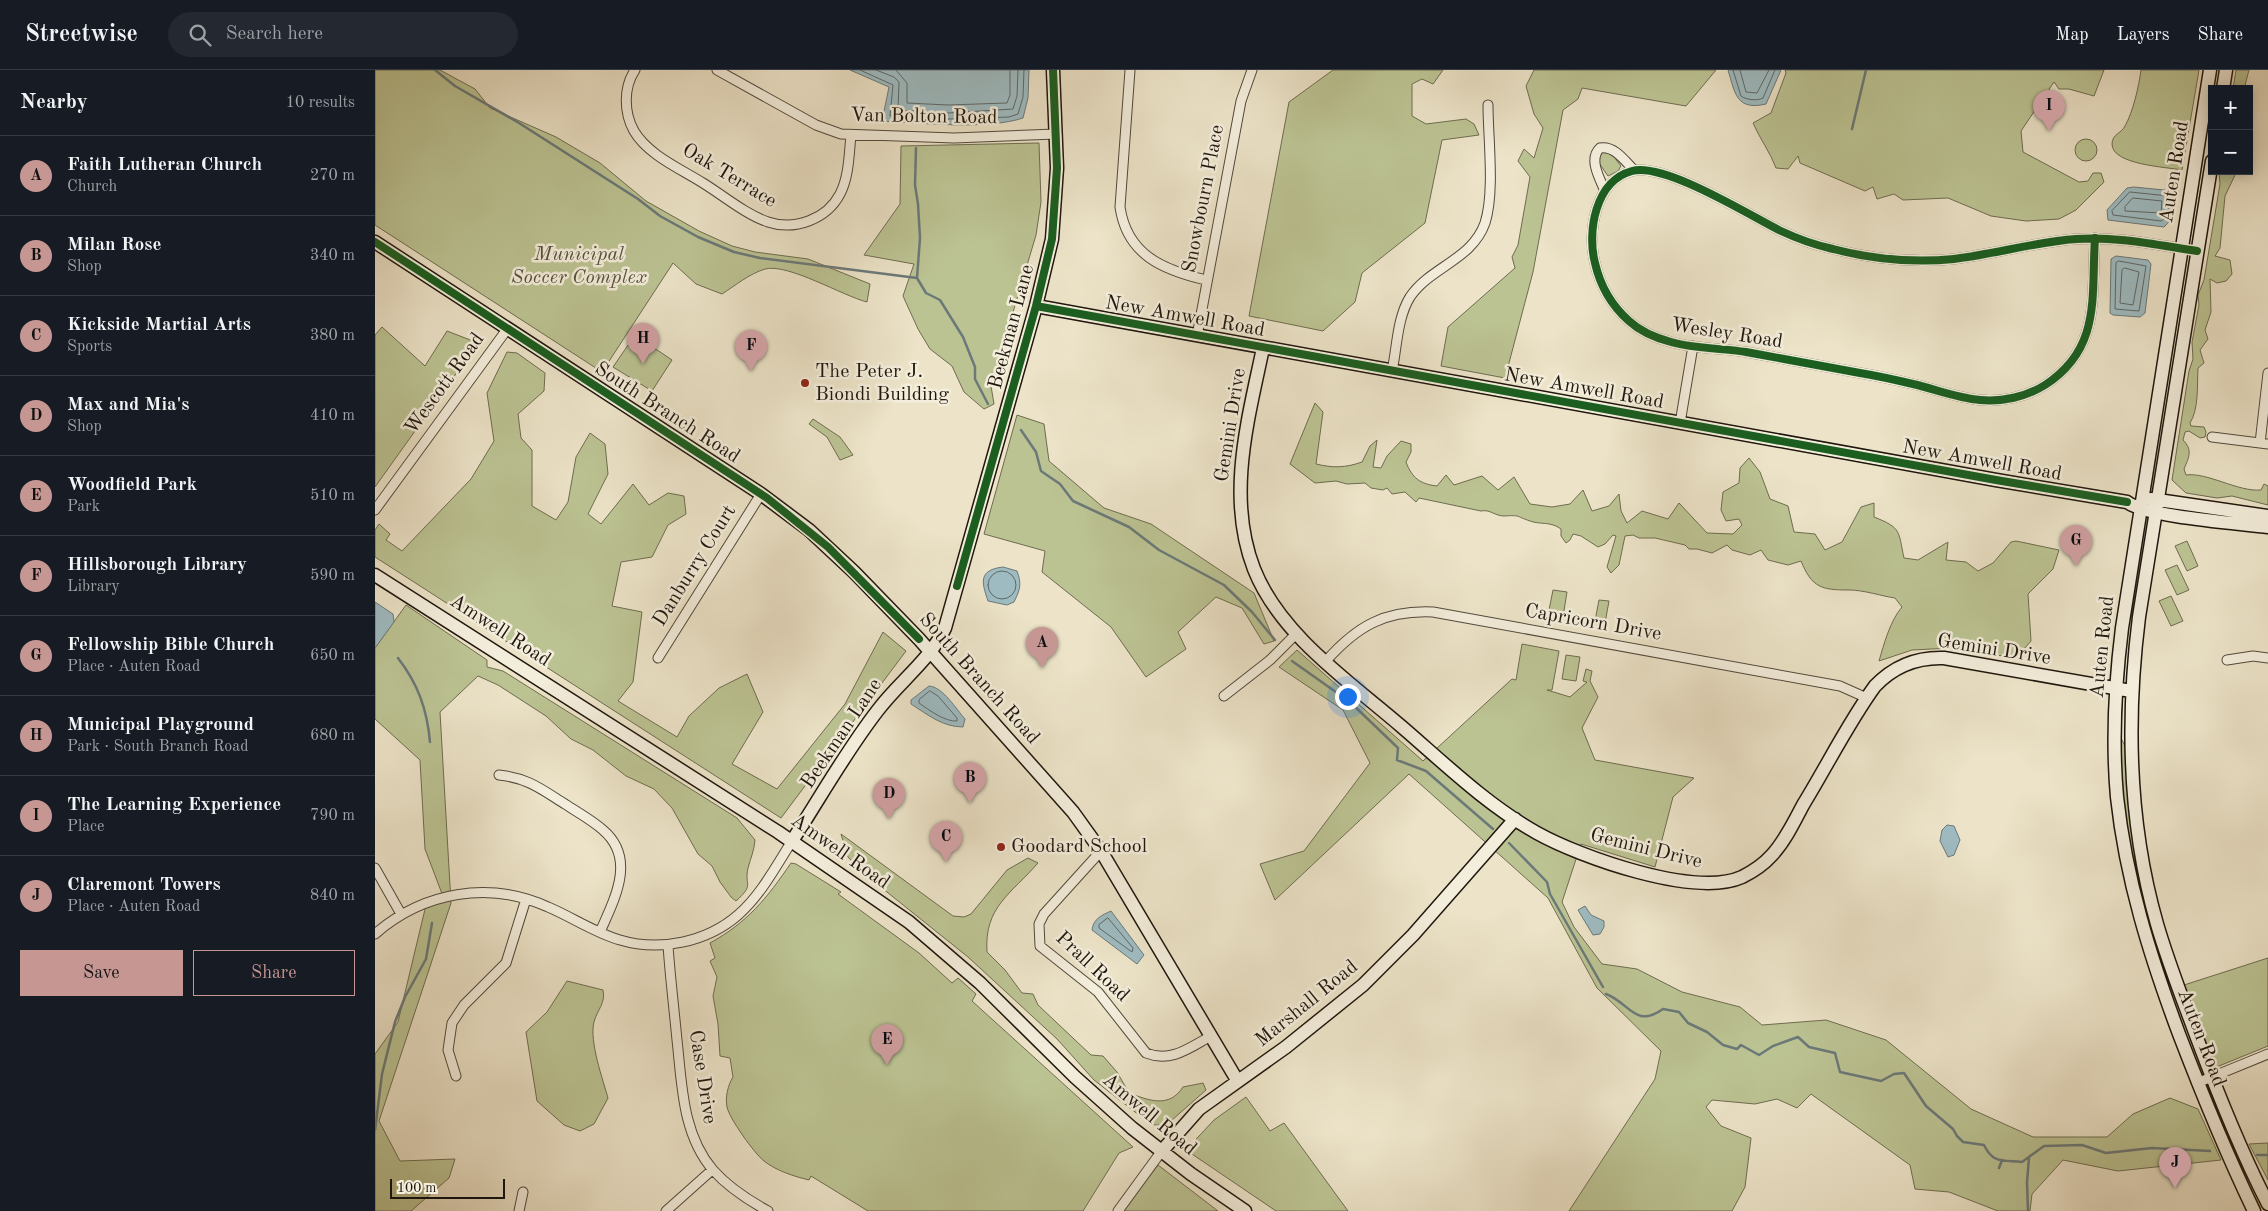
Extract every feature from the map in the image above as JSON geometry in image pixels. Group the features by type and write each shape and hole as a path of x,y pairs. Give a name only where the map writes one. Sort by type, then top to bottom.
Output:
{"street":[{"name":"Oak Terrace","path":"635,70 628,87 626,101 630,122 641,140 667,160 769,222 796,225 816,218 833,205 845,181 851,135"},
{"name":"Van Bolton Road","path":"717,70 816,125 851,135 954,138 1056,134"},
{"name":"Beekman Lane","path":"375,934 401,914 440,898 475,892 495,892 547,906 600,932 634,943 668,945 699,937 737,916 758,894 874,715 894,688 930,653 945,628 1052,239 1057,190 1053,70"},
{"path":"1130,70 1120,207 1122,223 1129,238 1141,252 1158,264 1207,280"},
{"name":"Snowbourn Place","path":"1197,336 1241,101 1252,70"},
{"name":"Auten Road","path":"2210,70 2122,628 2116,688 2117,796 2139,919 2155,968 2197,1083 2229,1160 2254,1211"},
{"path":"2224,85 2226,70"},
{"path":"1393,371 1401,321 1409,298 1423,282 1469,248 1484,224 1489,190 1487,104"},
{"path":"1605,191 1594,162 1595,155 1600,148 1607,147 1613,150 1634,170 1649,170 1675,177 1785,233 1838,251 1885,259 1925,261 1957,259 2057,241 2095,238 2197,251"},
{"name":"Wesley Road","path":"1634,170 1612,182 1605,191 1599,202 1594,222 1592,246 1595,265 1605,292 1629,321 1643,331 1659,339 1875,376 1966,398 1983,400 2019,397 2040,388 2058,375 2077,353 2085,338 2094,303 2095,238"},
{"name":"Auten Road","path":"2210,175 2138,626 2131,690 2130,731 2133,797 2149,892 2169,964 2242,1152 2268,1204"},
{"name":"South Branch Road","path":"375,242 761,494 828,547 930,653 1073,812 1101,851 1237,1080"},
{"name":"New Amwell Road","path":"1035,306 2268,527"},
{"name":"Wescott Road","path":"375,510 508,328"},
{"path":"1680,423 1693,346"},
{"name":"Gemini Drive","path":"1263,348 1240,471 1240,513 1248,551 1258,579 1278,611 1296,634 1462,779 1515,819 1572,850 1603,862 1637,871 1704,884 1723,883 1742,877 1766,861 1779,847 1867,698 1883,678 1899,667 1930,657 2131,690"},
{"path":"2212,437 2264,443 2268,373"},
{"name":"Danburry Court","path":"658,658 761,494"},
{"name":"New Amwell Road","path":"2157,506 2268,516"},
{"name":"Amwell Road","path":"375,574 792,842 887,907 939,947 980,983 1104,1104 1161,1152 1245,1211"},
{"name":"Capricorn Drive","path":"1325,660 1343,642 1366,625 1400,613 1433,612 1840,686 1867,698"},
{"path":"1224,696 1271,660 1296,634"},
{"path":"2227,660 2253,656 2268,658"},
{"path":"499,775 526,779 596,824 610,837 618,853 621,878 615,900 600,932"},
{"name":"Marshall Road","path":"1118,1211 1161,1152 1199,1109 1237,1080 1286,1047 1363,985 1413,935 1515,819"},
{"name":"Prall Road","path":"1101,851 1044,914 1038,934 1040,946 1099,992 1146,1053 1156,1057 1168,1057 1211,1036"},
{"path":"375,868 401,914"},
{"path":"456,1076 448,1050 452,1024 464,1005 506,963 526,899"},
{"name":"Case Drive","path":"668,945 685,1108 697,1145 712,1170 739,1194 768,1211"},
{"path":"2197,1083 2268,1054"},
{"path":"666,1211 712,1170"},
{"path":"519,1211 523,1192"},
{"path":"2254,1211 2268,1204"}],"green space":[{"name":"Municipal Soccer Complex","path":"375,70 440,70 475,89 490,108 556,137 600,163 646,201 699,231 732,246 755,252 808,259 870,284 867,302 801,275 775,268 765,269 753,274 722,294 696,284 673,263 602,372 375,225"},
{"path":"1333,70 1443,70 1433,84 1422,79 1412,84 1412,116 1426,124 1466,119 1474,124 1479,135 1442,140 1425,223 1362,273 1355,302 1323,331 1249,316 1289,102"},
{"path":"1534,70 1716,70 1686,106 1582,88 1578,99 1563,110 1533,272 1505,378 1441,366 1448,327 1515,268 1512,257 1518,245 1530,177 1518,161 1524,149 1534,158 1543,128 1534,114 1526,86"},
{"path":"1785,70 2104,70 2094,96 2069,89 2059,89 2054,82 2021,131 2023,152 2079,182 2088,181 2093,173 2101,173 2104,182 2076,210 2059,219 2026,221 1991,216 1948,198 1903,200 1894,194 1877,199 1873,187 1865,191 1800,163 1798,156 1788,169 1776,168 1753,123 1771,113 1786,73"},
{"path":"2141,70 2199,70 2182,170 2130,161 2114,151 2112,141 2124,128 2131,114"},
{"path":"2236,70 2249,70 2245,85 2234,85"},
{"path":"2086,139 2094,142 2097,150 2094,158 2086,161 2078,158 2075,150 2078,142"},
{"path":"1039,143 1041,202 1036,235 991,386 994,404 984,409 964,392 952,366 930,349 918,329 903,296 914,264 864,255 900,204 901,146"},
{"path":"1605,151 1611,153 1621,166 1618,171 1608,176 1599,163 1598,156"},
{"path":"2219,175 2235,175 2225,196 2220,248 2215,256 2230,260 2232,274 2226,281 2217,283 2210,279 2211,312 2205,330 2208,339 2200,350 2204,363 2198,368 2195,411 2190,423 2191,426 2204,427 2206,432 2205,437 2200,438 2189,431 2185,432 2183,440 2188,447 2189,454 2184,469 2186,475 2203,476 2252,490 2261,490 2264,484 2268,486 2268,505 2232,496 2217,498 2186,493 2172,480 2189,371 2193,359 2192,342 2199,305 2198,295 2204,280 2220,184"},
{"path":"382,327 425,366 447,331 478,343 375,487 375,335"},
{"path":"635,335 672,360 652,391 613,367"},
{"path":"507,352 517,353 545,373 544,391 518,414 521,438 532,450 532,506 556,520 568,502 576,457 590,433 605,444 608,474 588,514 601,524 633,484 649,505 668,493 684,496 686,514 668,525 652,557 621,562 612,606 642,612 633,682 618,701 677,737 689,716 719,688 747,674 763,712 732,764 777,789 845,704 883,632 906,651 781,818 375,557 375,530 379,524 390,534 386,540 402,551 471,479 494,441 487,393"},
{"path":"1315,403 1323,412 1316,464 1334,467 1362,462 1370,446 1377,440 1373,467 1381,468 1387,456 1401,441 1411,444 1411,452 1406,462 1414,476 1426,484 1437,486 1446,475 1454,485 1482,476 1498,490 1514,477 1530,504 1552,507 1570,504 1583,490 1592,511 1609,506 1619,494 1621,511 1627,523 1642,511 1668,519 1679,503 1707,533 1733,534 1742,525 1739,519 1726,521 1721,510 1723,492 1739,483 1740,468 1749,458 1760,472 1770,499 1788,506 1794,532 1815,534 1825,550 1842,542 1861,507 1874,503 1874,517 1890,524 1897,532 1904,558 1918,560 1948,542 1946,560 1966,562 1978,571 1993,563 2011,542 2016,541 2059,550 2053,569 2028,594 2031,641 2016,658 1952,648 1912,650 1879,661 1885,640 1902,607 1895,598 1861,591 1819,586 1809,577 1801,561 1788,565 1768,560 1761,550 1750,555 1732,550 1727,545 1712,553 1689,549 1685,545 1655,538 1639,538 1633,535 1625,536 1619,565 1611,573 1607,567 1616,536 1613,535 1605,544 1598,547 1581,536 1573,534 1566,543 1561,536 1561,529 1518,516 1501,516 1487,511 1419,498 1416,502 1405,492 1392,494 1387,488 1383,490 1371,488 1365,483 1347,484 1336,481 1315,483 1290,464"},
{"path":"1017,415 1044,424 1049,461 1104,508 1151,524 1254,593 1274,641 1264,644 1242,608 1216,597 1178,632 1186,649 1146,677 1111,627 1042,572 1045,551 984,534"},
{"path":"813,419 840,437 853,455 840,460 827,437 809,424"},
{"path":"2187,541 2198,566 2187,571 2175,546"},
{"path":"2177,565 2189,590 2177,595 2165,570"},
{"path":"1553,590 1567,592 1562,623 1547,620"},
{"path":"2171,596 2183,621 2171,626 2159,601"},
{"path":"1599,600 1609,601 1605,623 1595,621"},
{"path":"406,605 487,660 487,667 503,671 737,818 755,840 747,874 748,885 736,901 720,882 712,866 698,854 672,808 654,789 626,776 593,750 571,739 546,716 498,685 478,676 440,712 451,903 379,1121 400,1161 455,1159 449,1178 411,1211 375,1211 375,1054 398,1022 426,905 444,899 425,849 420,760 375,719 375,648"},
{"path":"1522,644 1559,651 1552,690 1547,690 1570,697 1587,682 1583,681 1586,669 1592,671 1590,681 1598,697 1582,728 1595,760 1694,778 1673,797 1655,867 1581,844 1562,902 1574,927 1602,964 1637,969 1682,992 1740,1007 1762,1025 1826,1020 1886,1040 1971,1109 2033,1137 2107,1137 2133,1114 2170,1098 2198,1109 2221,1160 2118,1171 2063,1160 2032,1194 2030,1211 1998,1211 1949,1192 1915,1189 1910,1165 1811,1094 1797,1108 1777,1099 1755,1104 1712,1100 1706,1107 1721,1126 1751,1138 1745,1187 1732,1211 1569,1211 1655,1079 1661,1051 1597,988 1548,898 1409,774 1275,900 1260,864 1304,851 1370,763 1343,710 1279,667 1297,650 1423,761 1512,679 1516,680"},
{"path":"1566,655 1580,657 1576,681 1562,679"},
{"path":"2122,704 2121,738 2126,748 2143,893 2136,859 2130,852 2123,804 2120,757"},
{"path":"841,834 953,916 964,917 971,914 1007,870 1028,858 1038,863 1001,902 995,912 987,937 987,952 1005,970 1022,993 1033,994 1038,1005 1091,1055 1103,1056 1117,1072 1129,1093 1158,1101 1171,1098 1183,1087 1203,1083 1206,1090 1172,1120 1162,1125 1155,1125 1144,1119 1094,1080 1057,1039 968,957 862,872 848,857"},
{"path":"791,863 796,864 841,892 838,894 919,953 952,983 958,978 976,994 972,1001 1133,1147 1119,1153 1083,1211 868,1211 811,1176 809,1180 774,1168 754,1151 737,1127 727,1107 727,1091 733,1077 730,1058 720,1056 718,1024 713,996 717,977 710,961 715,958 710,943 746,918 774,887"},
{"path":"2268,958 2268,1046 2214,1068 2184,985"},
{"path":"567,981 603,990 604,995 594,1022 593,1039 608,1098 594,1124 580,1131 564,1125 537,1101 526,1032 547,1012"},
{"path":"1246,1097 1270,1131 1284,1123 1348,1211 1276,1211 1186,1150 1214,1120"},
{"path":"2268,1143 2268,1180 2249,1144"},
{"path":"1158,1165 1218,1211 1123,1211"}],"water":[{"path":"850,70 1029,70 1028,98 1023,118 1008,122 954,125 882,121 889,87"},
{"path":"1728,70 1781,70 1766,104 1748,105 1738,98 1735,93"},
{"path":"2127,188 2174,191 2174,211 2164,227 2108,220 2107,210"},
{"path":"2116,256 2148,260 2151,264 2145,313 2140,317 2113,315 2110,313 2111,259"},
{"path":"1003,567 1017,571 1020,583 1014,602 1007,605 988,601 983,582 986,574 990,571"},
{"path":"375,602 393,614 394,622 375,648"},
{"path":"929,686 939,690 953,704 965,719 963,727 942,723 911,704 911,700"},
{"path":"1947,825 1954,826 1960,840 1954,855 1948,857 1940,841 1942,830"},
{"path":"1585,906 1591,915 1604,921 1604,927 1600,934 1593,935 1578,910"},
{"path":"1111,911 1144,955 1137,964 1092,930 1096,920"}],"waterway":[{"path":"435,70 455,86 519,123 638,199 660,216 698,237 734,252 760,258 917,278 926,293 940,300 963,337 975,367 975,379 988,404"},
{"path":"1852,129 1866,70"},
{"path":"916,148 915,185 920,238 917,278"},
{"path":"1021,430 1036,452 1041,471 1060,484 1073,501 1129,527 1159,550 1224,585 1252,612 1275,640"},
{"path":"398,658 411,677 420,697 427,719 430,742"},
{"path":"1292,661 1350,702 1398,748 1397,760 1426,771 1493,829"},
{"path":"1509,843 1547,882 1550,894 1603,987"},
{"path":"375,1130 382,1074 395,1022 405,997 426,959 432,923"},
{"path":"1606,994 1639,1015 1646,1016 1663,1009 1679,1012 1688,1023 1707,1032 1723,1045 1737,1049 1741,1045 1759,1055 1773,1046 1798,1037 1809,1047 1835,1053 1840,1072 1881,1081 1894,1074 1904,1073 1926,1106 1953,1129 1963,1142 1984,1145 1987,1151 1999,1160 2022,1162 2044,1146 2082,1145 2106,1153 2152,1148 2210,1151"},
{"path":"2257,1155 2268,1155"},
{"path":"2028,1211 2027,1182 2029,1158"},
{"path":"1999,1168 2002,1160"}],"cycle path":[{"path":"957,586 1036,306 1052,239 1057,168 1053,70"},
{"path":"2095,238 2094,259 2094,280 2090,319 2085,338 2076,355 2063,370 2045,385 2030,393 2014,398 1980,400 1873,375 1746,352 1689,346 1654,336 1629,321 1607,295 1595,263 1592,237 1597,209 1609,185 1619,177 1632,171 1646,170 1685,182 1800,239 1820,246 1878,258 1924,261 1954,259 2045,243 2091,238 2106,239 2137,242 2197,251"},
{"path":"375,242 767,498 828,547 919,639"},
{"path":"1036,306 1996,480 2127,502"}],"place":[{"name":"The Learning Experience","path":"2049,131"},
{"name":"Municipal Playground","path":"643,364"},
{"name":"Hillsborough Library","path":"751,371"},
{"name":"The Peter J. Biondi Building","path":"805,383"},
{"name":"Fellowship Bible Church","path":"2076,566"},
{"name":"Faith Lutheran Church","path":"1042,668"},
{"name":"Milan Rose","path":"970,803"},
{"name":"Max and Mia's","path":"889,819"},
{"name":"Goodard School","path":"1001,847"},
{"name":"Kickside Martial Arts","path":"946,862"},
{"name":"Woodfield Park","path":"887,1065"},
{"name":"Claremont Towers","path":"2175,1188"}]}
